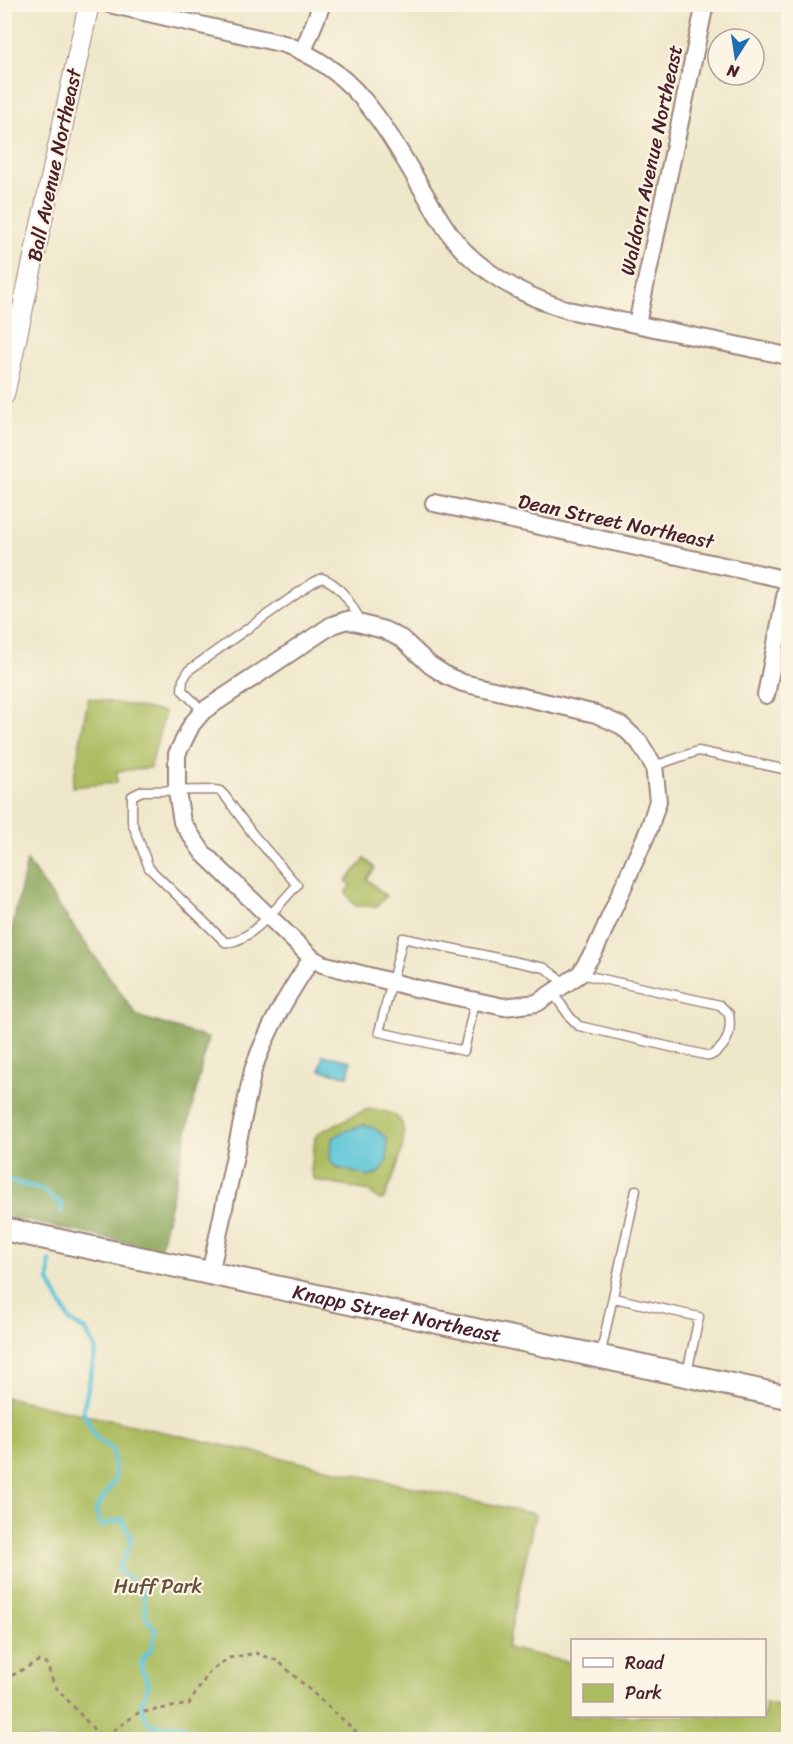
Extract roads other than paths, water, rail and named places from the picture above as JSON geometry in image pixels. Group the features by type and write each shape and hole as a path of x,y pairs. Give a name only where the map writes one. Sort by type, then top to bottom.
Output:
{"main road":[{"name":"Knapp Street Northeast","path":"4,1229 789,1397"}],"street":[{"name":"Ball Avenue Northeast","path":"4,395 89,4"},
{"path":"109,4 271,41 303,51 325,66 367,102 388,132 442,223 459,245 477,263 506,284 554,305 789,356"},
{"path":"303,51 322,4"},
{"name":"Waldorn Avenue Northeast","path":"637,324 705,4"},
{"name":"Dean Street Northeast","path":"434,503 789,581"},
{"path":"766,695 789,581"},
{"path":"347,620 362,623 402,639 430,665 463,683 596,714 622,726 639,742 654,766 658,801 649,829 596,948 580,974 537,1003 504,1007 322,964 312,958 268,917 203,853 182,822 177,791 177,754 192,724 202,711 332,625 347,620"},
{"path":"210,1274 253,1070 262,1045 286,995 312,958"}],"lane":[{"path":"202,711 182,690 183,680 189,670 312,583 322,578 339,588 362,623"},
{"path":"654,766 698,751 789,770"},
{"path":"142,791 220,791 252,833 297,885 268,917 240,941 231,944 225,942 149,868 132,822 132,796 142,791"},
{"path":"475,1001 464,1051 379,1032 403,938 545,968 559,988 570,1017 579,1026 710,1056 725,1044 731,1024 729,1014 720,1005 580,974"},
{"path":"600,1358 636,1190"},
{"path":"614,1298 699,1317 686,1376"}],"water":[{"path":"323,1055 351,1061 348,1076 320,1070"},
{"path":"364,1125 374,1128 387,1138 387,1160 381,1172 369,1177 343,1170 333,1164 330,1158 333,1138 342,1132"}],"waterway":[{"path":"4,1179 43,1190 62,1204 61,1212"},
{"path":"50,1261 49,1281 70,1321 86,1331 96,1349 83,1411 96,1438 113,1450 115,1479 96,1510 101,1526 122,1519 132,1540 118,1570 143,1590 146,1617 156,1631 152,1648 143,1658 141,1668 149,1683 141,1705 147,1721 152,1725 182,1726 206,1740"}],"park label":[{"name":"Huff Park","path":"158,1586"}]}
